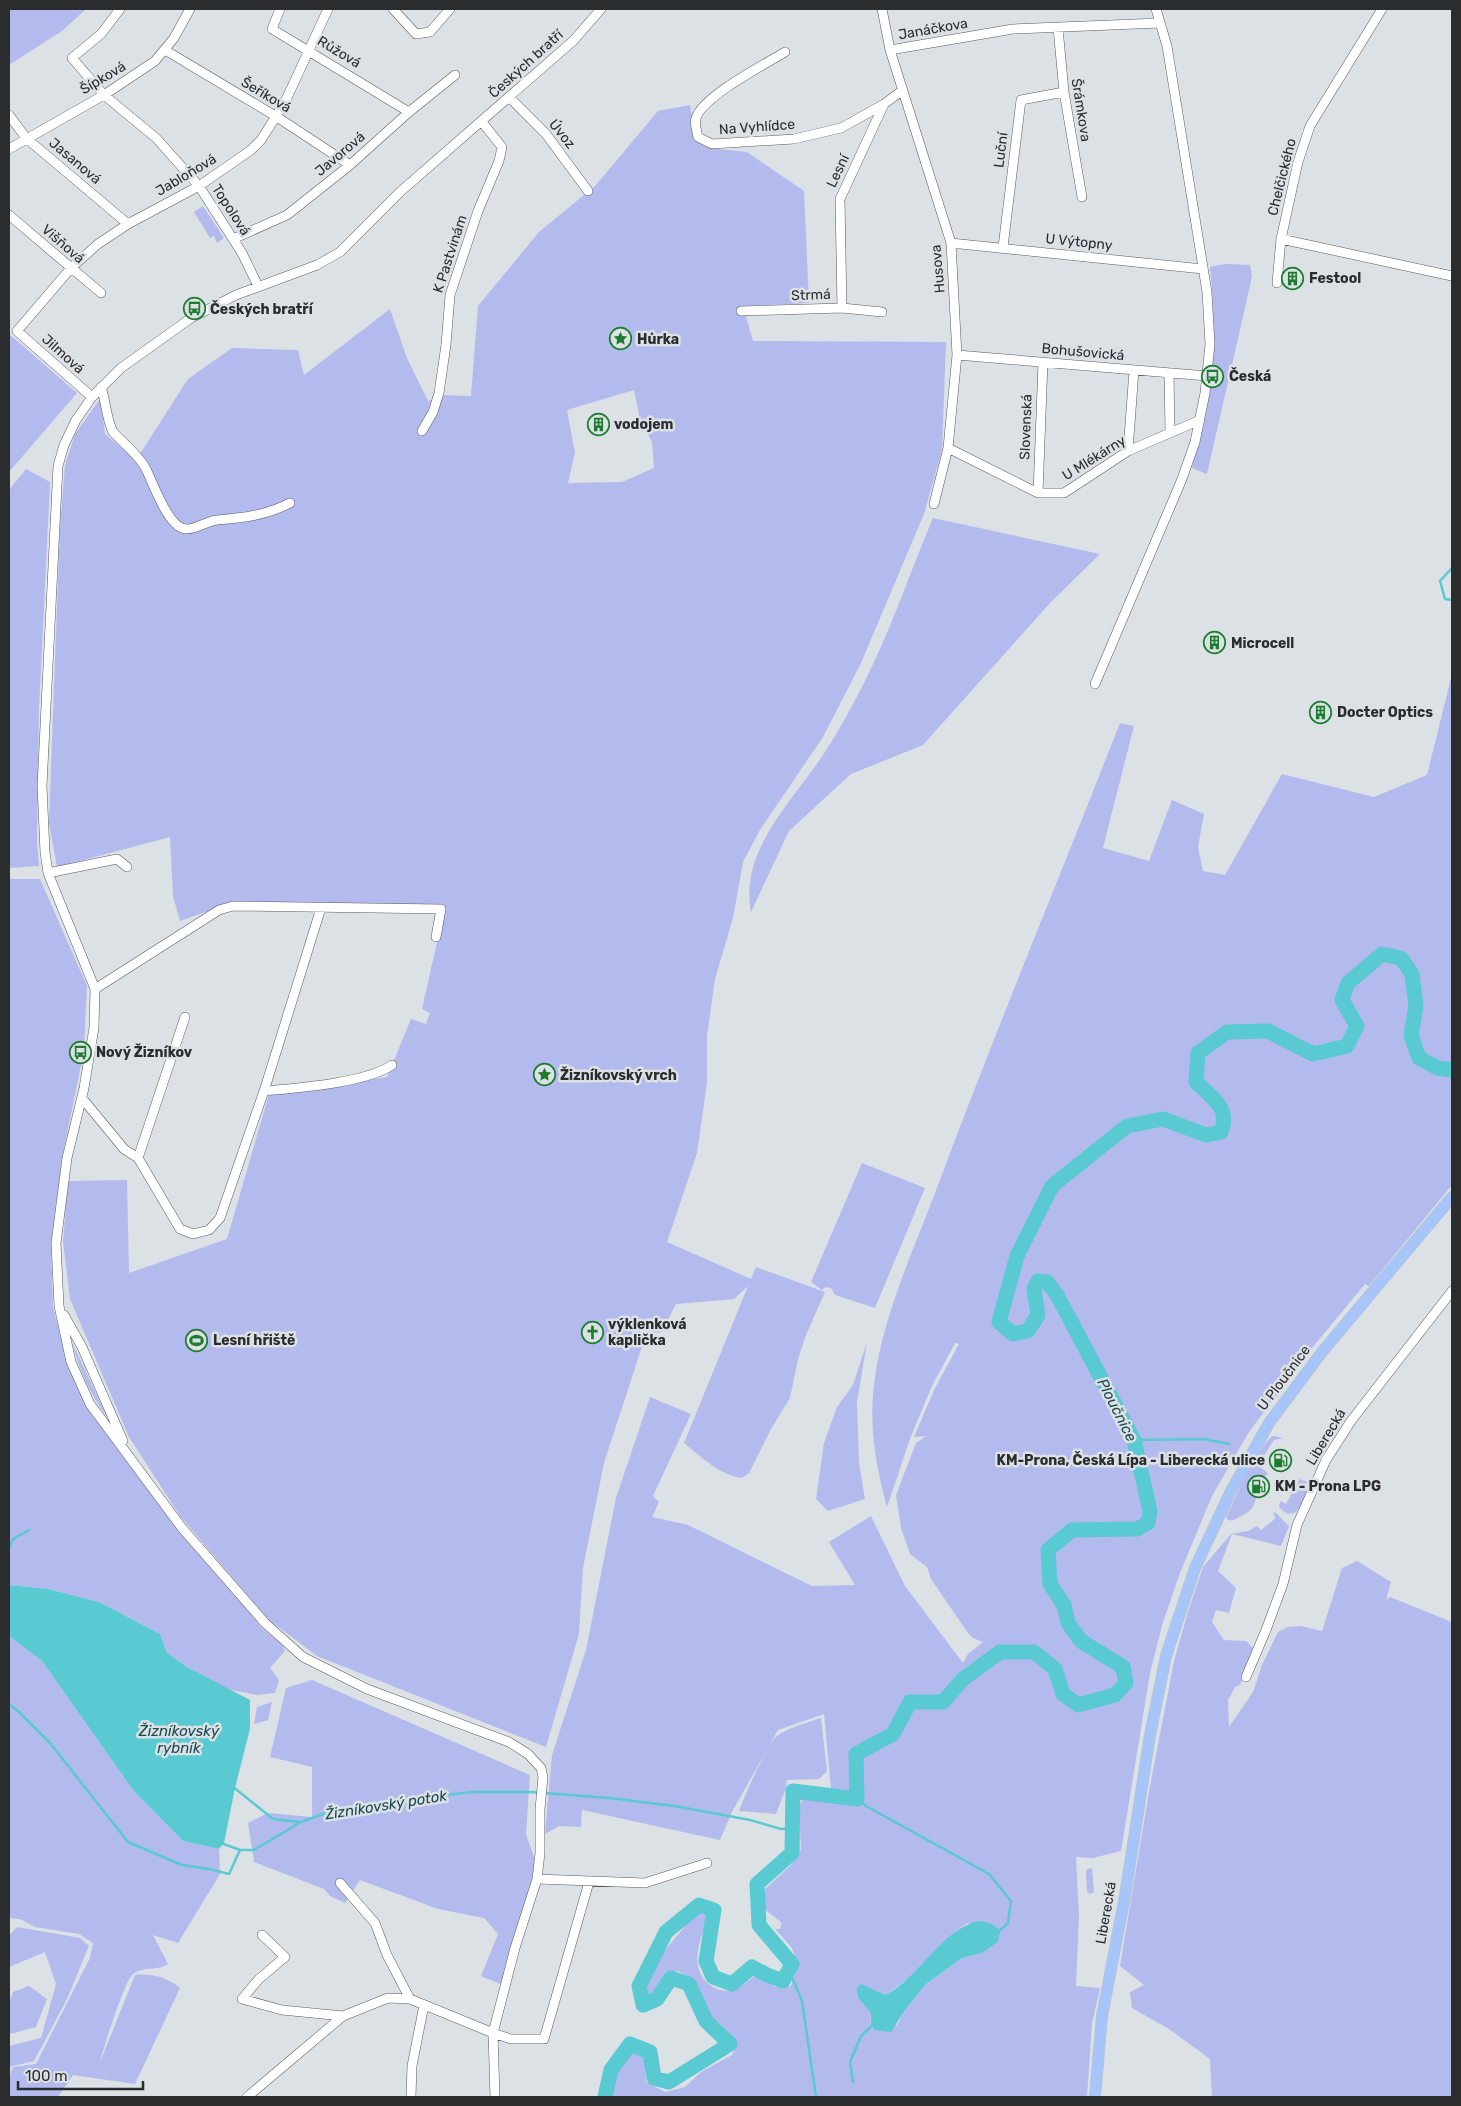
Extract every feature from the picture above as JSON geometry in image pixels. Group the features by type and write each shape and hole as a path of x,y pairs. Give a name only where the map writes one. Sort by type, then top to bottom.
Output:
{"main road":[{"name":"U Ploučnice","path":"1150,1735 1166,1656 1195,1568 1248,1459 1269,1423 1322,1352 1452,1197"},
{"name":"Liberecká","path":"1095,2097 1102,2016 1125,1896 1150,1735"}],"street":[{"name":"Topolová","path":"120,9 101,34 72,58 104,95 156,138 199,186 233,239 258,286"},
{"name":"Šípková","path":"9,149 104,95 155,61 165,50 190,9"},
{"name":"Růžová","path":"280,9 272,29 409,112"},
{"name":"Jabloňová","path":"17,331 71,268 98,244 128,224 199,186 251,150 261,140 276,117 328,9"},
{"path":"393,9 416,34 430,32 450,9"},
{"name":"Českých bratří","path":"95,989 48,872 42,786 58,466 64,445 76,420 92,397 121,368 191,318 236,295 317,266 340,252 400,192 510,98 573,41 601,9"},
{"name":"Husova","path":"882,9 890,50 951,242 957,355 948,448 934,504"},
{"path":"1095,684 1182,479 1200,420 1210,344 1204,269 1167,46 1156,9"},
{"name":"Chelčického","path":"1277,283 1281,239 1298,162 1310,126 1382,9"},
{"name":"Janáčkova","path":"890,50 1013,29 1160,24"},
{"name":"Šrámkova","path":"1058,28 1064,92 1082,197"},
{"name":"Šeříková","path":"165,50 276,117 350,165"},
{"name":"Na Vyhlídce","path":"785,52 711,98 700,108 695,120 698,137 712,144 794,139 841,128 884,104"},
{"name":"Javorová","path":"233,239 287,215 350,165 409,112 455,75"},
{"name":"Lesní","path":"842,308 840,199 884,104 903,90"},
{"name":"Luční","path":"1003,247 1020,100 1064,92"},
{"name":"Úvoz","path":"510,98 546,134 588,191"},
{"name":"Jasanová","path":"9,115 26,138 128,224"},
{"name":"K Pastvinám","path":"422,431 433,412 440,393 450,295 478,211 499,161 502,147 482,122"},
{"name":"Višňová","path":"9,215 101,292"},
{"path":"1281,239 1452,276"},
{"name":"U Výtopny","path":"951,242 1204,269"},
{"name":"Strmá","path":"741,311 842,308 882,312"},
{"name":"Jilmová","path":"17,331 92,397"},
{"name":"Bohušovická","path":"957,355 1207,376"},
{"name":"Slovenská","path":"1038,493 1043,362"},
{"path":"1128,451 1134,370"},
{"path":"1169,373 1170,432"},
{"path":"101,387 106,401 110,426 145,468 152,486 175,525 187,529 214,520 245,518 275,510 290,502"},
{"name":"U Mlékárny","path":"948,448 1038,493 1064,493 1128,451 1200,420"},
{"path":"48,872 117,859 127,868"},
{"path":"436,937 441,909 233,906 219,910 95,989 94,1028 82,1098 67,1158 56,1243 59,1306 71,1362 90,1404 182,1528 264,1623 303,1657 367,1689 509,1742 528,1754 541,1768 543,1777 540,1809 540,1853 537,1878 515,1948 492,2033 495,2097"},
{"path":"82,1098 124,1149 138,1158 180,1229 193,1234 209,1230 220,1218 264,1091 321,908"},
{"path":"138,1158 185,1017"},
{"path":"264,1091 350,1080 382,1072 392,1065"},
{"name":"Liberecká","path":"1246,1677 1283,1584 1297,1525 1326,1460 1351,1421 1452,1291"},
{"path":"59,1306 82,1347 128,1454"},
{"path":"537,1878 589,1882 645,1883 707,1862"},
{"path":"247,2097 343,2016 388,1998 410,1999 511,2039 544,2039 589,1882"},
{"path":"340,1883 375,1923 387,1955 410,1999"},
{"path":"262,1935 284,1956 259,1978 242,1999 282,2010 343,2016"},
{"path":"411,2097 412,2066 424,2005"}],"shaded area":[{"path":"9,9 86,9 62,31 9,65"},
{"path":"690,105 696,140 718,149 747,152 804,191 809,303 743,306 753,341 946,342 942,450 924,514 861,663 823,737 760,830 743,862 733,918 715,979 707,1036 707,1083 697,1153 667,1242 751,1279 756,1267 825,1292 806,1335 798,1359 790,1398 771,1429 749,1473 742,1478 718,1469 684,1443 748,1286 734,1299 676,1304 662,1332 646,1334 604,1463 583,1568 579,1634 546,1747 317,1656 268,1619 180,1516 129,1437 70,1299 63,1241 68,1181 127,1180 129,1273 227,1239 269,1094 387,1077 411,1019 426,1024 430,1013 422,1009 443,915 437,907 237,901 180,921 173,896 170,837 57,867 49,823 60,526 65,465 75,434 100,399 105,434 136,460 188,379 232,348 298,350 304,375 390,309 407,358 428,401 442,395 471,396 478,306 539,232 596,185 658,111","holes":["634,390 640,420 652,442 654,468 622,482 568,483 575,453 567,410"]},
{"path":"203,206 224,238 217,243 214,236 210,238 194,212"},
{"path":"1225,264 1250,265 1252,277 1207,474 1192,468 1205,412 1212,370 1214,322 1210,267"},
{"path":"9,334 77,393 9,472"},
{"path":"26,469 50,482 39,709 37,842 39,866 9,868 9,490"},
{"path":"933,518 1100,554 1050,603 923,745 851,774 789,831 751,912 749,889 753,867 761,846 772,826 825,752 857,696 890,626"},
{"path":"1452,674 1452,1185 1369,1286 1365,1284 1312,1348 1249,1432 1212,1496 1180,1573 1163,1622 1150,1673 1121,1851 1093,1858 1076,1857 1079,1916 1076,1986 1100,1988 1092,2023 1087,2097 608,2097 609,2085 635,2047 639,2048 645,2060 646,2082 665,2092 685,2087 701,2072 732,2055 735,2048 734,2041 725,2029 707,2013 700,2000 696,1986 691,1979 677,1971 667,1976 650,1998 645,1995 652,1966 695,1914 708,1911 711,1914 700,1942 698,1962 700,1972 713,1987 724,1991 732,1990 758,1974 775,1987 791,1986 798,1965 792,1948 775,1929 780,1929 782,1923 764,1909 761,1893 791,1865 801,1850 799,1807 804,1797 827,1796 832,1799 824,1714 778,1730 732,1812 720,1840 582,1810 581,1827 559,1826 545,1834 552,1755 586,1650 616,1498 650,1397 691,1414 653,1496 659,1502 652,1517 688,1525 812,1586 855,1585 829,1542 871,1516 905,1586 963,1663 968,1654 983,1642 973,1638 968,1633 931,1579 927,1567 910,1554 901,1528 896,1495 916,1443 926,1436 914,1437 935,1388 959,1344 955,1343 932,1386 911,1436 887,1507 877,1466 873,1438 872,1410 876,1368 890,1313 910,1257 1120,723 1134,726 1103,848 1149,861 1172,800 1204,814 1198,847 1203,871 1225,875 1282,774 1374,797 1427,775","holes":["968,1923 998,1942 982,1953 962,1958 926,1984 905,2010 897,2025 874,2030 871,2024 872,2012 881,2000 917,1971 960,1928"]},
{"path":"9,879 40,879 87,986 84,1051 62,1158 51,1243 53,1307 68,1364 127,1460 262,1628 283,1646 285,1651 270,1668 279,1680 275,1693 257,1695 226,1689 187,1667 167,1653 160,1634 99,1602 48,1589 9,1585"},
{"path":"862,1163 925,1188 875,1308 835,1295 831,1288 826,1287 822,1290 811,1282"},
{"path":"72,1342 107,1417 95,1400 86,1381"},
{"path":"867,1342 857,1402 859,1463 865,1499 828,1511 816,1499 824,1443 837,1407 853,1385"},
{"path":"1273,1436 1283,1438 1274,1440 1263,1457 1260,1467 1268,1473 1263,1480 1257,1477 1253,1484 1259,1488 1254,1506 1234,1520 1228,1520 1226,1517 1248,1473 1261,1449"},
{"path":"1300,1479 1307,1482 1304,1488 1307,1493 1297,1511 1289,1514 1279,1507 1280,1501 1286,1504"},
{"path":"1275,1512 1289,1526 1281,1546 1232,1534 1218,1571 1236,1588 1229,1613 1216,1610 1212,1622 1224,1640 1246,1641 1254,1649 1240,1685 1235,1687 1228,1700 1229,1727 1253,1692 1262,1665 1278,1632 1288,1627 1301,1626 1322,1631 1342,1568 1357,1561 1391,1582 1386,1600 1390,1597 1452,1622 1452,2097 1212,2097 1210,2059 1169,2029 1132,2008 1130,1992 1144,1985 1120,1966 1150,1786 1174,1661 1188,1612 1203,1567 1231,1534 1248,1531 1257,1526 1261,1530 1276,1518 1273,1514"},
{"path":"9,1636 42,1661 133,1790 183,1841 219,1849 220,1874 178,1943 153,1935 168,1964 159,1968 136,1972 132,1975 124,1989 100,2062 135,1975 159,1977 170,1981 180,1988 135,2084 73,2075 58,2097 9,2097 9,2078 13,2067 36,2064 90,1958 93,1943 79,1934 35,1927 20,1919 9,1918"},
{"path":"312,1680 530,1775 526,1834 537,1866 503,1985 481,1976 498,1934 484,1918 438,1909 360,1880 345,1903 330,1896 324,1889 254,1862 248,1823 268,1813 312,1817 312,1767 270,1757 286,1688"},
{"path":"272,1702 268,1720 254,1724 257,1707"},
{"path":"821,1718 827,1771 819,1779 787,1780 786,1788 776,1814 739,1811 762,1760 777,1736"},
{"path":"1092,1868 1094,1892 1090,1894 1087,1892 1086,1872 1087,1869"},
{"path":"17,1927 80,1938 89,1946 67,1999 34,2061 9,2067 9,2046 41,2038 56,1984 45,1952 9,1967 9,1936"},
{"path":"29,1986 47,1999 36,2027 10,2034 9,2003 13,1992"}],"water":[{"name":"Žizníkovský rybník","path":"9,1585 48,1589 99,1602 160,1634 167,1653 187,1667 250,1700 250,1729 235,1788 224,1843 219,1849 183,1841 133,1790 42,1661 9,1636"},
{"path":"979,1921 991,1924 1000,1931 998,1942 982,1953 962,1958 926,1984 905,2010 891,2032 874,2030 871,2023 871,2013 858,1997 857,1988 861,1984 885,1995 898,1987 954,1933 966,1925"}],"waterway":[{"path":"1452,568 1440,581 1445,599 1452,600"},
{"name":"Ploučnice","path":"605,2097 611,2070 630,2044 650,2052 654,2078 669,2082 730,2044 706,2021 689,1984 671,1978 657,1999 643,2005 639,1986 666,1932 699,1905 714,1910 706,1961 713,1977 732,1984 752,1967 783,1981 792,1964 759,1925 757,1884 792,1853 793,1791 857,1799 856,1754 893,1734 910,1702 943,1702 963,1679 1000,1652 1034,1652 1055,1669 1063,1694 1078,1705 1115,1695 1126,1683 1123,1667 1081,1641 1068,1623 1064,1605 1050,1584 1048,1550 1072,1530 1137,1529 1148,1523 1150,1511 1134,1440 1057,1295 1047,1282 1038,1281 1034,1289 1038,1315 1028,1331 1013,1334 999,1322 1017,1256 1052,1186 1127,1126 1163,1119 1206,1135 1221,1132 1223,1124 1221,1110 1213,1098 1196,1082 1198,1053 1227,1032 1268,1031 1313,1054 1347,1046 1357,1026 1342,1000 1348,983 1382,954 1401,958 1412,974 1416,1006 1411,1035 1419,1058 1438,1068 1452,1070"},
{"path":"1134,1440 1204,1439 1229,1444"},
{"path":"9,1548 13,1539 29,1530"},
{"name":"Žizníkovský potok","path":"9,1704 50,1743 128,1842 182,1865 229,1874 240,1850 254,1850 301,1822 329,1812 389,1801 473,1792 531,1792 608,1798 675,1806 750,1820 781,1829 792,1828"},
{"path":"232,1786 273,1819 300,1822"},
{"path":"857,1799 866,1806 989,1874 1011,1901 1008,1923 997,1933"},
{"path":"221,1843 240,1850"},
{"path":"789,1970 802,2001 816,2097"},
{"path":"853,2082 850,2062 861,2036 874,2024"}],"place":[{"name":"Festool","path":"1293,278"},
{"name":"Českých bratří","path":"194,309"},
{"name":"Hůrka","path":"621,339"},
{"name":"Česká","path":"1213,376"},
{"name":"vodojem","path":"598,424"},
{"name":"Microcell","path":"1215,643"},
{"name":"Docter Optics","path":"1321,712"},
{"name":"Nový Žizníkov","path":"80,1052"},
{"name":"Žizníkovský vrch","path":"544,1075"},
{"name":"výklenková kaplička","path":"592,1332"},
{"name":"Lesní hřiště","path":"197,1340"},
{"name":"KM-Prona, Česká Lípa - Liberecká ulice","path":"1281,1460"},
{"name":"KM - Prona LPG","path":"1259,1486"}]}
